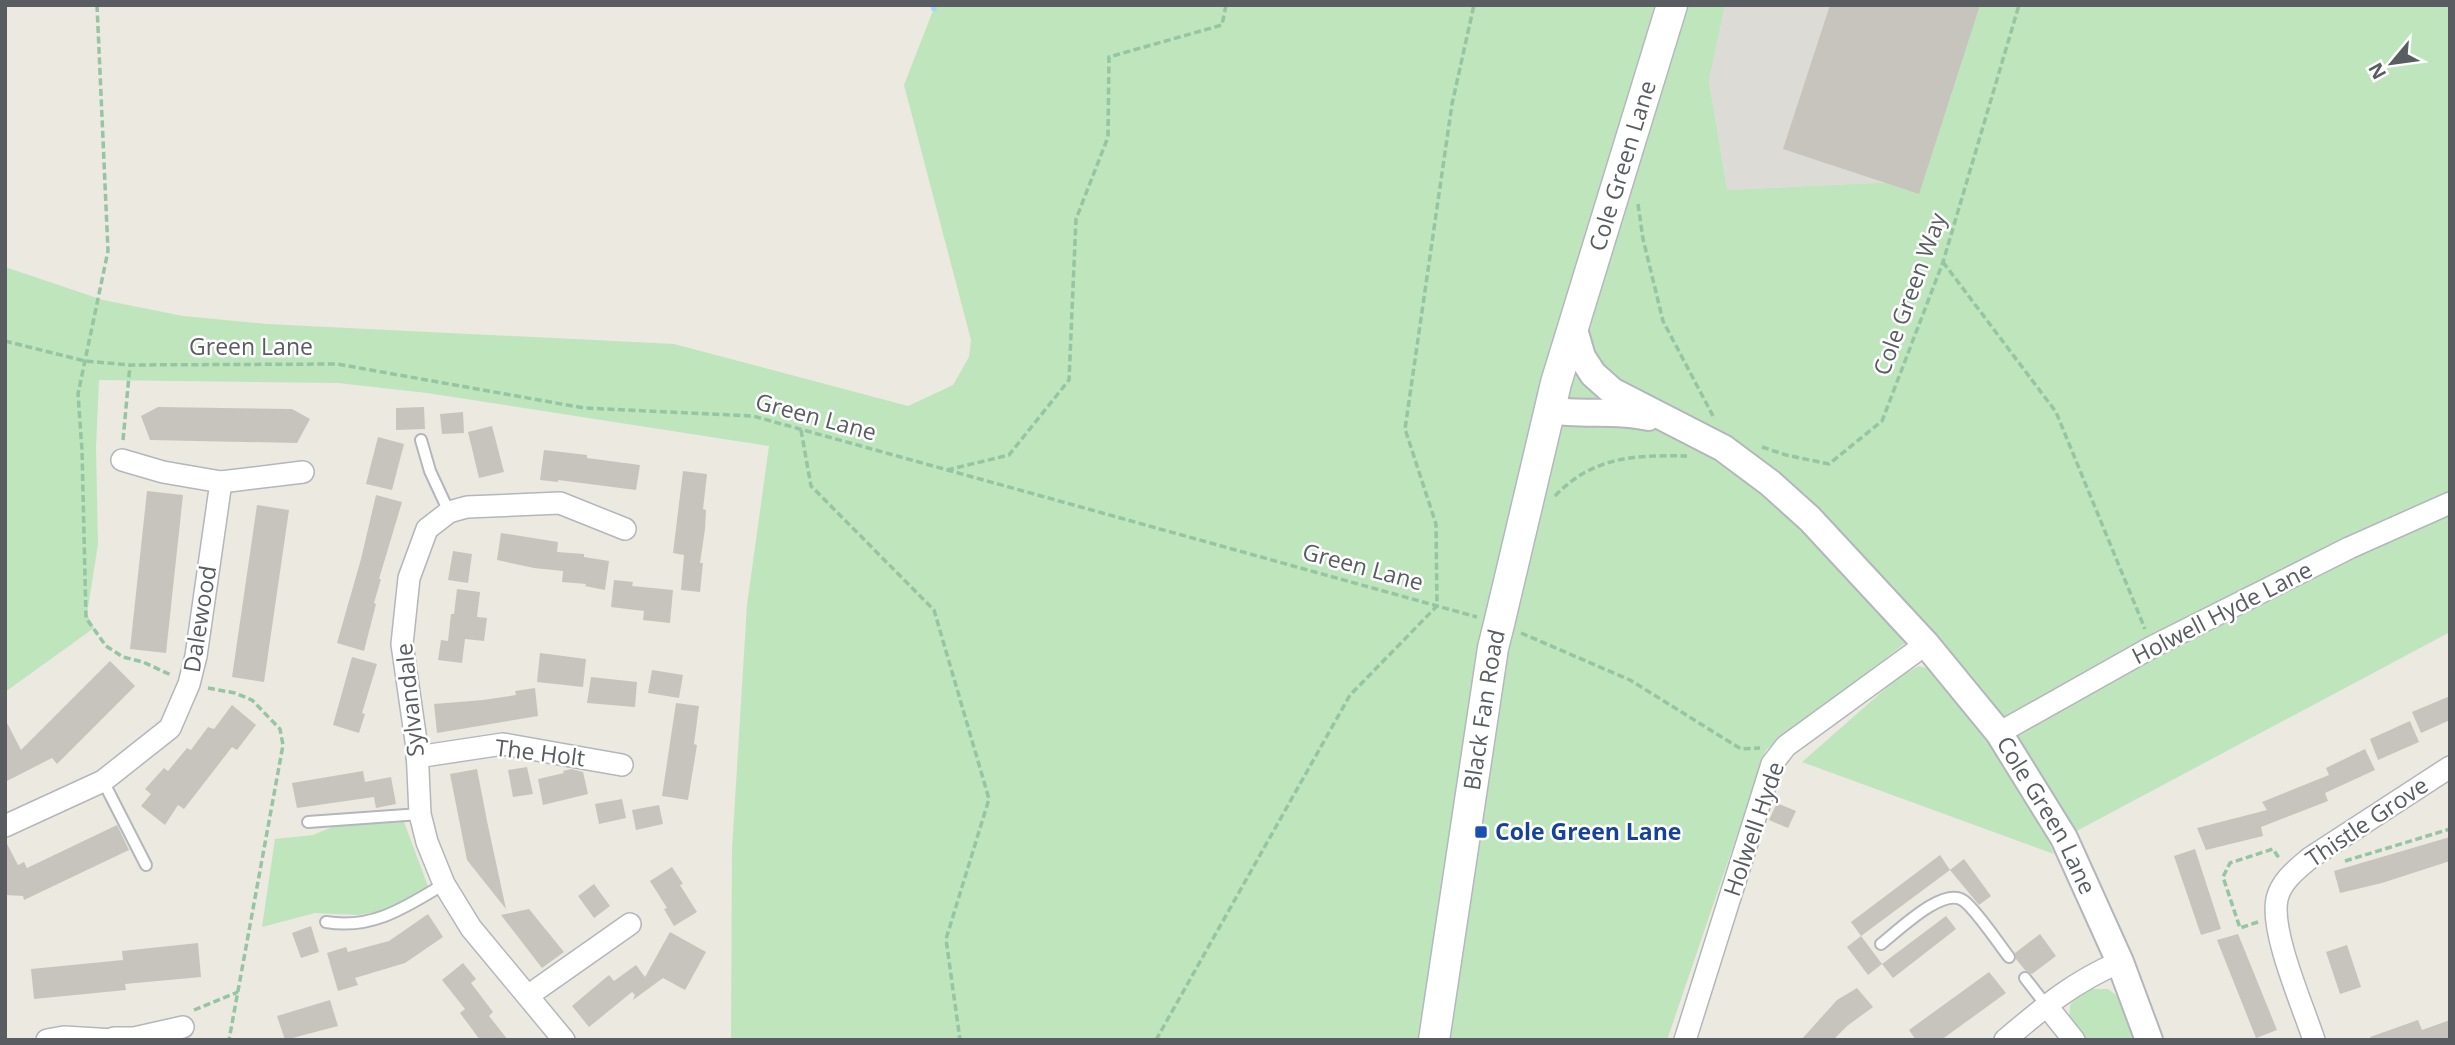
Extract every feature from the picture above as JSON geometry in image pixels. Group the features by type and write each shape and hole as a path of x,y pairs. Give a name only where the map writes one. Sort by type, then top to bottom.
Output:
{"main road":[{"name":"Cole Green Lane","path":"1553,396 1672,5"},
{"name":"Black Fan Road","path":"1434,1040 1493,648 1553,396"}],"street":[{"name":"Cole Green Lane","path":"1573,326 1582,357 1593,374 1612,391 1723,448 1770,483 1810,519 1926,644 1999,733 2064,838 2120,962 2149,1040"},
{"name":"Cole Green Lane","path":"1553,396 1576,414 1633,414 1680,426"},
{"path":"122,460 163,472 221,482 303,471"},
{"name":"Dalewood","path":"5,826 103,781 170,728 189,684 196,656 221,482"},
{"path":"449,512 467,507 560,503 625,529"},
{"name":"Holwell Hyde Lane","path":"1999,733 2152,647 2349,548 2450,503"},
{"name":"Sylvandale","path":"449,512 427,529 409,578 402,645 417,757 420,814 427,842 444,884 471,928 564,1040"},
{"name":"Holwell Hyde","path":"1685,1040 1772,764 1786,746 1926,644"},
{"name":"The Holt","path":"417,757 503,744 622,765"},
{"name":"Thistle Grove","path":"2314,1040 2281,943 2276,917 2277,898 2289,876 2310,858 2450,767"},
{"path":"528,995 631,924"},
{"path":"2005,1040 2046,1005 2087,976 2120,962"},
{"path":"2046,1005 2074,1040"},
{"path":"47,1040 64,1037 134,1038 183,1027"}],"lane":[{"path":"421,440 430,471 449,512"},
{"path":"103,781 146,865"},
{"path":"308,822 420,814"},
{"path":"326,922 344,925 371,922 444,884"},
{"path":"1881,944 1936,901 1950,897 1963,900 2009,957"},
{"path":"2025,978 2046,1005"}],"path":[{"path":"85,361 108,251 97,5"},
{"path":"945,470 1009,455 1069,380 1076,219 1108,137 1109,57 1222,25 1226,5"},
{"path":"1156,1040 1350,695 1437,606 1436,524 1405,429 1452,104 1474,5"},
{"name":"Cole Green Way","path":"1752,443 1786,455 1829,464 1882,421 1943,262 2019,5"},
{"path":"1637,200 1643,239 1663,321 1718,424"},
{"path":"1943,262 2056,412 2152,647"},
{"name":"Green Lane","path":"5,341 85,361 130,365 337,364 584,408 753,416 1477,617"},
{"path":"122,460 130,365"},
{"path":"801,430 811,486 934,610 989,799 946,939 960,1040"},
{"path":"1547,504 1570,481 1599,465 1639,455 1694,456"},
{"path":"1520,632 1630,680 1741,749 1786,746"},
{"path":"2338,863 2450,829"},
{"path":"2276,917 2240,928 2223,877 2230,863 2273,849 2289,876"},
{"path":"183,1027 190,1012 238,992"}],"shaded area":[{"path":"1725,5 1972,5 1917,181 1727,190 1709,81"}],"green space":[{"path":"943,5 1725,5 1709,81 1727,190 1917,181 1972,5 2450,5 2450,632 2071,834 1925,628 1766,750 1667,1040 731,1040 732,849 747,605 769,446 427,393 338,383 99,380 96,447 98,544 87,614 94,628 5,692 5,267 103,300 183,316 267,324 674,344 908,406 953,385 969,357 971,340 904,85 934,8"},
{"path":"1919,666 1933,670 2000,758 2043,829 2054,854 1802,762 1900,676"},
{"path":"404,822 429,889 378,912 358,915 315,913 262,927 275,839 313,835 335,826"},
{"path":"2087,989 2108,989 2121,999 2134,1040 2080,1040 2069,1025 2070,1005"}],"building":[{"path":"1830,5 1980,5 1919,194 1783,149"},
{"path":"158,407 292,409 310,419 297,443 150,440 141,416"},
{"path":"424,407 425,429 396,430 396,408"},
{"path":"463,412 464,433 442,434 440,414"},
{"path":"492,426 504,472 479,478 468,432"},
{"path":"378,437 404,444 392,490 366,484"},
{"path":"544,450 640,465 636,490 540,480"},
{"path":"683,471 707,474 700,592 681,590 684,555 673,553"},
{"path":"147,491 183,495 166,653 130,649"},
{"path":"376,495 402,502 379,579 374,603 376,604 364,651 337,643"},
{"path":"257,505 289,510 264,682 232,677"},
{"path":"501,533 558,542 557,552 584,554 584,557 609,561 605,590 585,586 586,584 562,582 563,571 497,560"},
{"path":"453,551 472,554 468,583 448,580"},
{"path":"614,580 633,582 632,586 673,590 670,623 643,620 644,611 611,607"},
{"path":"457,589 480,592 477,617 487,618 484,641 465,639 462,663 438,660 441,640 448,641"},
{"path":"540,653 586,659 583,687 537,682"},
{"path":"352,657 377,664 362,713 365,714 359,733 333,725"},
{"path":"110,661 135,686 57,764 52,758 5,782 5,719 21,750"},
{"path":"652,670 683,675 679,698 648,693"},
{"path":"591,677 637,682 635,707 587,703"},
{"path":"535,688 538,716 437,733 434,704 516,695 515,691"},
{"path":"2450,696 2450,720 2421,733 2412,712"},
{"path":"676,703 699,706 694,744 697,745 688,800 662,796"},
{"path":"232,705 256,725 237,750 232,747 184,809 178,805 165,825 141,806 151,794 145,789 164,768 168,771 187,748 191,750 208,727 214,729"},
{"path":"2410,721 2419,742 2378,760 2370,739"},
{"path":"2365,749 2375,770 2325,793 2328,801 2261,827 2263,836 2206,850 2197,828 2267,810 2262,802 2329,775 2326,768"},
{"path":"527,767 533,794 513,797 508,770"},
{"path":"477,769 506,909 467,860 450,774"},
{"path":"571,769 583,772 588,794 543,805 538,779"},
{"path":"363,771 365,782 391,777 396,804 376,808 374,797 297,808 292,783"},
{"path":"622,799 626,818 599,824 595,804"},
{"path":"1777,803 1796,811 1788,828 1769,820"},
{"path":"659,805 663,824 636,830 632,810"},
{"path":"117,825 129,850 24,900 23,896 5,895 5,840 18,865 24,862 27,868"},
{"path":"2450,837 2450,861 2382,883 2340,893 2334,871"},
{"path":"2195,849 2221,929 2201,935 2174,856"},
{"path":"1940,855 1950,870 1861,936 1851,922"},
{"path":"1964,859 1991,896 1979,905 1950,870"},
{"path":"672,867 697,912 674,926 664,909 667,908 650,881"},
{"path":"594,884 610,906 594,918 578,896"},
{"path":"529,909 564,952 542,968 501,915"},
{"path":"428,914 443,937 405,963 355,978 358,985 338,991 327,953 346,947 348,952 389,941"},
{"path":"1946,916 1956,929 1893,978 1882,964"},
{"path":"311,926 319,952 301,958 292,933"},
{"path":"670,932 706,952 685,990 663,978 633,1000 635,995 632,992 589,1027 572,1006 609,975 614,981 636,965 645,977"},
{"path":"2040,934 2056,956 2032,974 2016,959 2015,953"},
{"path":"2238,934 2277,1030 2256,1038 2217,940"},
{"path":"1861,936 1882,964 1868,975 1847,947"},
{"path":"198,943 201,977 125,984 126,990 34,999 31,969 123,960 122,951"},
{"path":"2347,945 2361,987 2340,994 2326,952"},
{"path":"463,963 476,979 471,983 493,1012 489,1016 508,1040 480,1040 460,1013 465,1009 442,980"},
{"path":"1989,972 2006,993 1941,1040 1916,1040 1909,1030"},
{"path":"1857,988 1873,1007 1833,1040 1801,1040 1837,1000"},
{"path":"330,1000 338,1026 285,1040 277,1016"},
{"path":"2418,1020 2422,1030 2450,1020 2450,1040 2371,1040 2370,1037"}],"place":[{"name":"Cole Green Lane","path":"1481,832"}]}
